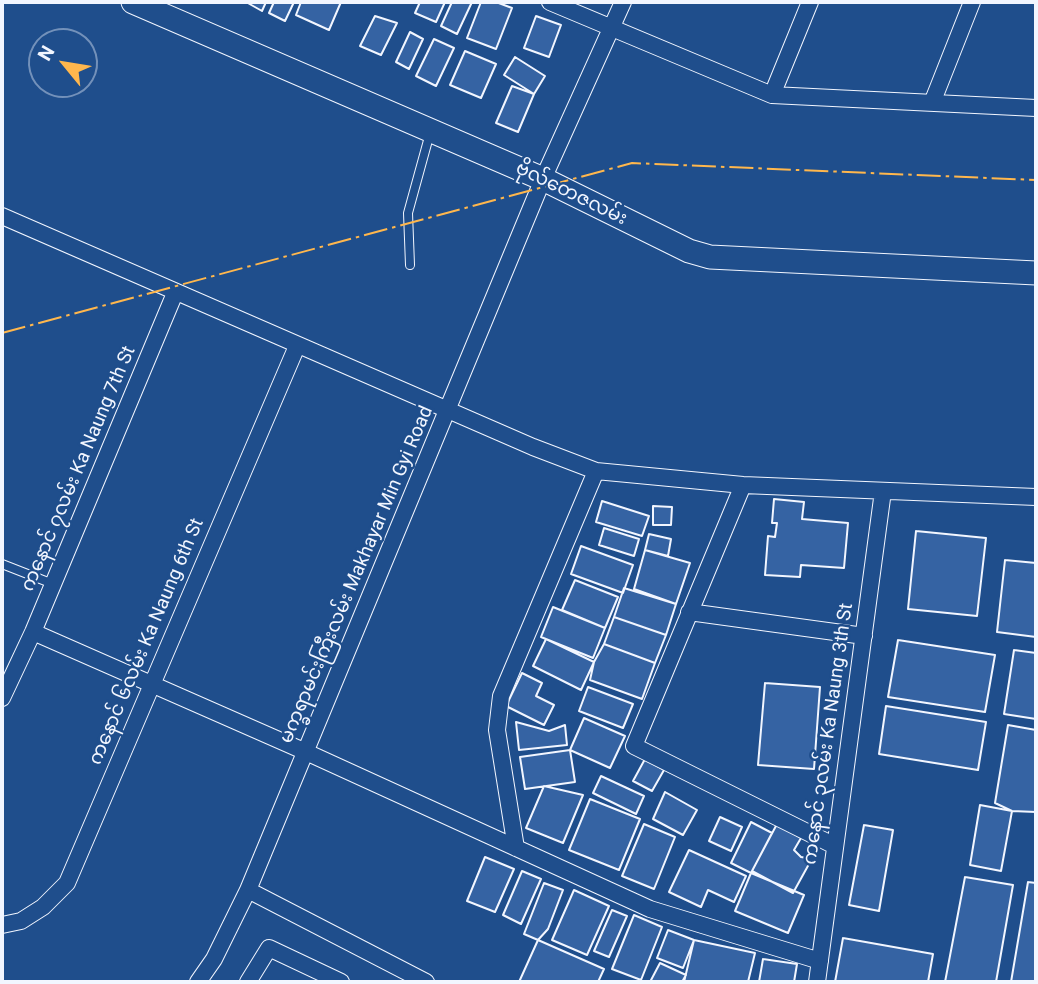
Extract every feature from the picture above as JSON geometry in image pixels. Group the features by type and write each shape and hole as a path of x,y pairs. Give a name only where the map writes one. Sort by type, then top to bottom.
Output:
{"main road":[{"name":"ဗိုလ်တေဇလမ်း","path":"132,2 543,179 689,251 710,257 1036,273"}],"street":[{"path":"550,2 772,95 1036,108"},
{"name":"မက္ခရာမင်းကြီးလမ်း Makhayar Min Gyi Road","path":"198,982 214,959 248,890 543,179 623,2"},
{"path":"772,95 810,2"},
{"path":"932,103 972,2"},
{"path":"2,216 297,346 596,471 743,485 1036,497"},
{"name":"ကနောင် ၇လမ်း Ka Naung 7th St","path":"2,698 33,632 175,293"},
{"name":"ကနောင် ၆လမ်း Ka Naung 6th St","path":"2,925 20,921 43,907 67,883 297,346"},
{"path":"516,848 497,730 501,696 596,471"},
{"path":"743,485 634,746 835,846"},
{"name":"ကနောင် ၃လမ်း Ka Naung 3th St","path":"817,982 883,491"},
{"path":"690,612 864,636"},
{"path":"33,632 306,752 650,909 820,961"},
{"path":"248,890 426,982"},
{"path":"248,982 270,948 341,982"}],"lane":[{"path":"410,265 408,213 431,130"},
{"path":"2,564 53,584"}],"building":[{"path":"246,2 266,2 262,11"},
{"path":"274,2 294,2 285,21 269,13"},
{"path":"301,2 341,2 329,30 296,15"},
{"path":"420,2 445,2 436,22 415,13"},
{"path":"452,2 472,2 457,34 441,26"},
{"path":"481,2 496,2 512,8 496,49 467,38"},
{"path":"375,16 397,23 381,55 360,46"},
{"path":"536,16 561,25 549,57 524,48"},
{"path":"410,32 423,39 409,69 396,62"},
{"path":"434,39 454,48 436,86 416,76"},
{"path":"465,51 496,64 481,98 450,85"},
{"path":"515,57 545,76 534,94 504,75"},
{"path":"512,86 534,94 518,132 496,123"},
{"path":"774,499 804,502 802,519 848,523 844,568 801,565 800,577 765,575 768,536 775,537 777,523 772,523"},
{"path":"602,501 649,516 642,536 596,522"},
{"path":"653,506 672,507 671,525 653,525"},
{"path":"604,528 639,539 634,556 599,545"},
{"path":"916,531 986,538 977,616 908,609"},
{"path":"649,534 671,539 668,556 645,550"},
{"path":"581,546 633,565 623,593 571,574"},
{"path":"645,550 690,563 676,604 634,589"},
{"path":"1005,560 1036,563 1036,637 997,632"},
{"path":"575,580 618,597 605,628 562,610"},
{"path":"624,588 676,604 666,635 614,617"},
{"path":"553,607 605,628 593,658 541,637"},
{"path":"614,617 666,635 655,663 604,644"},
{"path":"546,639 594,662 581,690 533,666"},
{"path":"898,640 995,655 985,712 888,697"},
{"path":"604,644 655,663 642,699 590,680 594,662"},
{"path":"1014,650 1036,653 1036,719 1004,714"},
{"path":"522,673 542,683 536,696 554,705 544,725 506,706"},
{"path":"765,683 820,687 814,769 758,765"},
{"path":"588,687 633,704 623,728 579,711"},
{"path":"886,706 986,722 978,770 879,754"},
{"path":"584,718 625,736 610,768 570,750"},
{"path":"516,722 549,731 565,725 567,745 519,750"},
{"path":"1008,725 1036,730 1036,812 1012,811 995,803"},
{"path":"570,750 575,782 525,789 520,757"},
{"path":"645,759 664,770 652,791 633,781"},
{"path":"601,776 644,796 636,814 593,793"},
{"path":"544,786 583,795 563,843 526,828"},
{"path":"665,792 697,810 683,835 653,819"},
{"path":"590,799 640,819 619,870 569,850"},
{"path":"980,805 1012,811 1001,871 970,865"},
{"path":"720,817 742,827 731,851 709,841"},
{"path":"751,822 772,833 751,873 731,863"},
{"path":"644,824 675,837 654,889 622,876"},
{"path":"777,824 801,838 794,850 801,857 807,858 809,864 793,893 752,871"},
{"path":"864,825 893,830 879,911 849,905"},
{"path":"689,850 746,876 734,902 708,890 701,907 669,892"},
{"path":"485,857 514,869 495,912 467,901"},
{"path":"522,871 541,879 521,924 503,915"},
{"path":"751,873 804,895 788,933 735,911"},
{"path":"965,877 1013,885 996,982 945,982"},
{"path":"1028,882 1036,883 1036,982 1011,982"},
{"path":"544,883 563,890 548,929 538,940 524,934"},
{"path":"574,890 609,906 587,955 552,940"},
{"path":"612,910 627,916 609,957 594,951"},
{"path":"634,915 662,927 641,980 612,969"},
{"path":"668,930 694,940 683,968 657,958"},
{"path":"843,938 933,954 928,982 835,982"},
{"path":"538,940 604,969 598,982 519,982"},
{"path":"694,940 755,953 748,982 684,982"},
{"path":"763,959 797,964 794,982 759,982"},
{"path":"660,963 686,975 682,982 650,982"}],"power":[{"path":"2,333 632,163 1036,180"}]}
